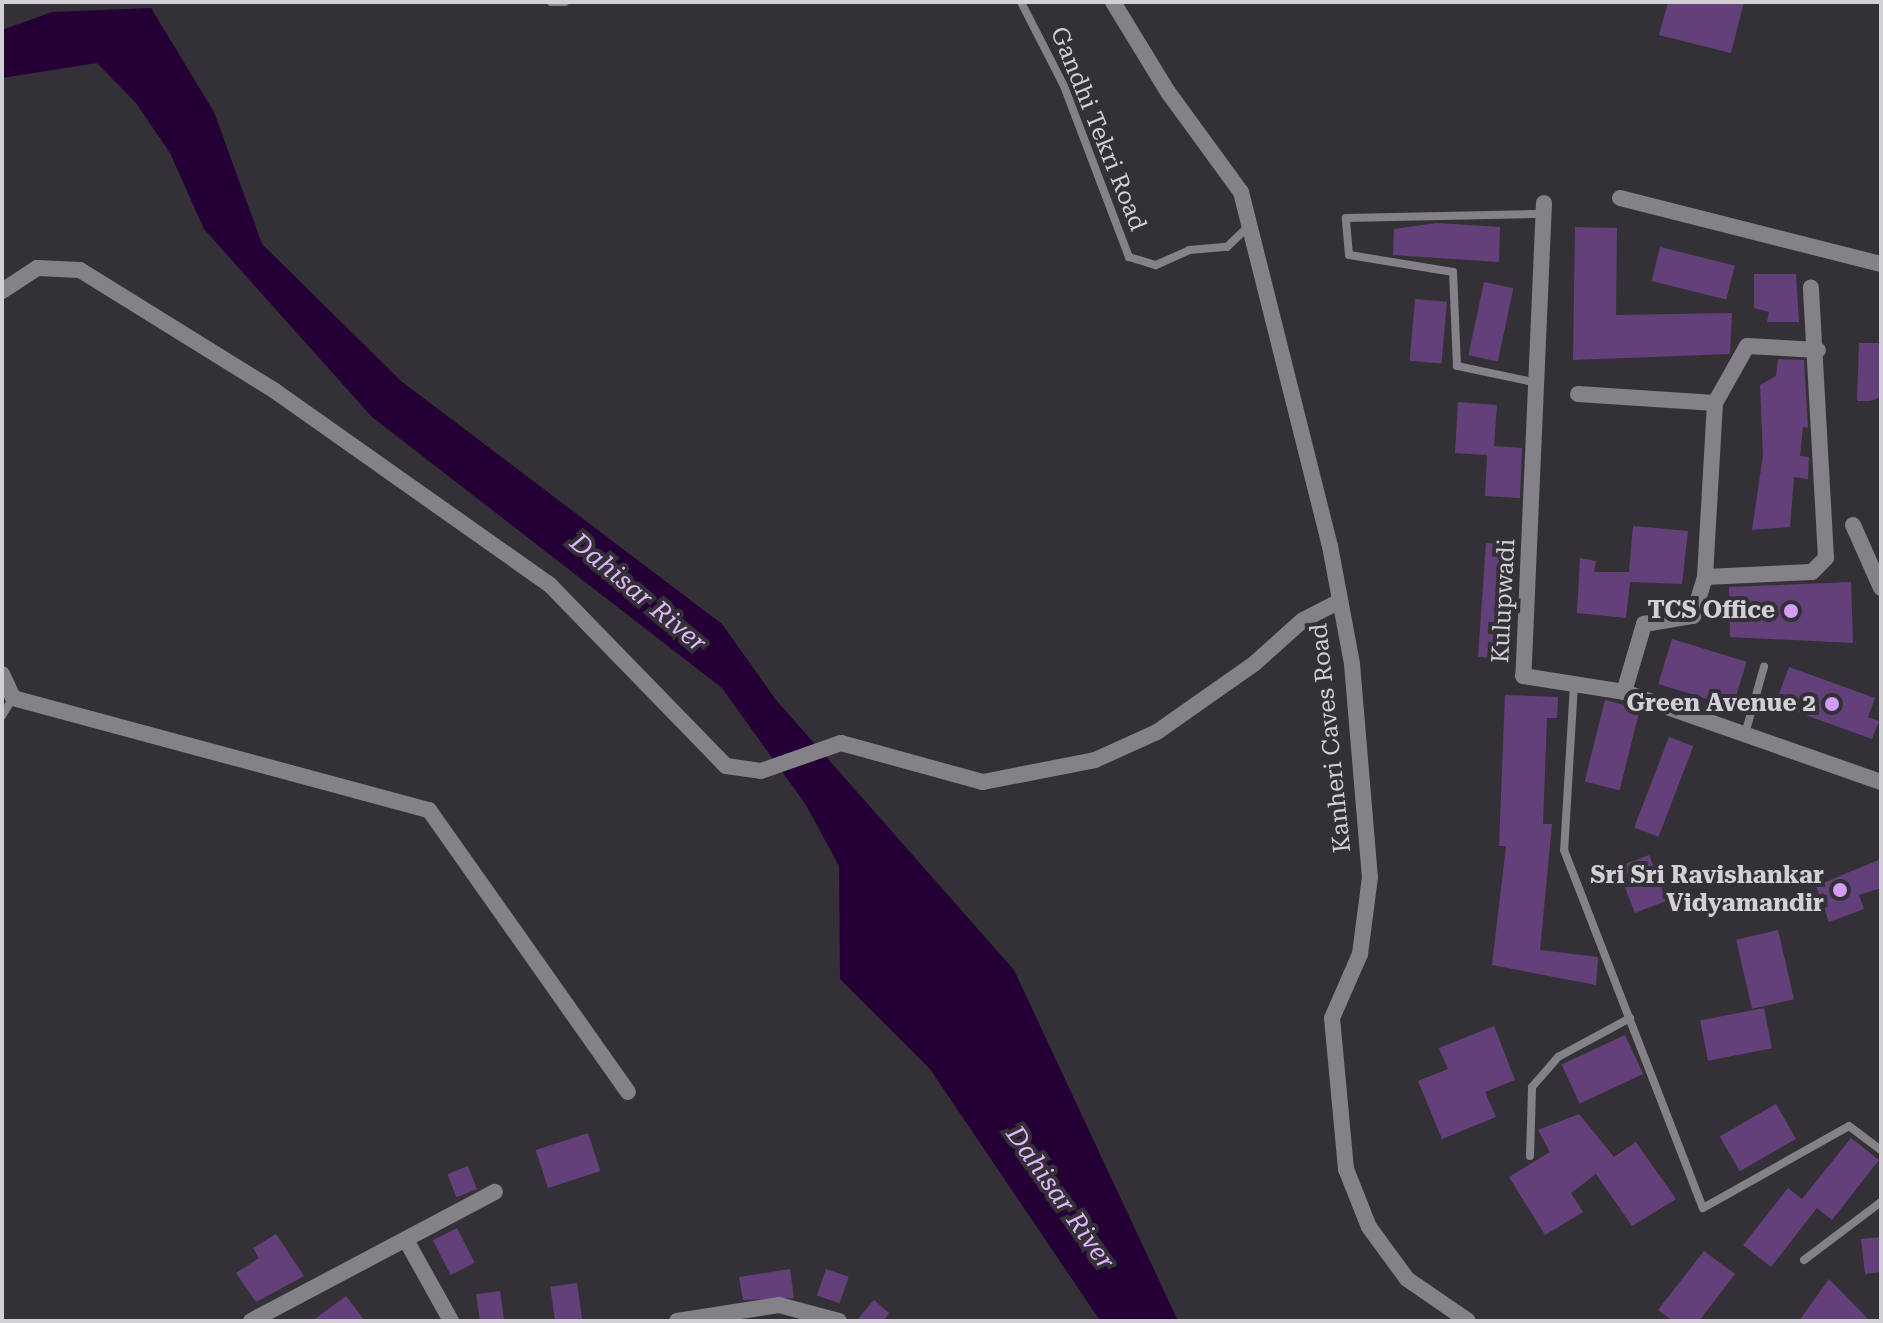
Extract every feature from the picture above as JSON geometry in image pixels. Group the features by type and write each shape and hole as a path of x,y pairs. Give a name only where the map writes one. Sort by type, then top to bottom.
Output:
{"street":[{"name":"Kanheri Caves Road","path":"1113,2 1168,92 1241,192 1251,223 1340,601 1352,664 1370,877 1360,954 1332,1018 1346,1169 1369,1227 1407,1279 1468,1321"},
{"path":"1620,198 1881,264"},
{"name":"Kulupwadi","path":"1544,209 1539,383 1523,676 1624,692 1881,782"},
{"path":"2,291 37,268 80,270 275,391 549,584 726,766 761,771 841,743 983,782 1095,760 1157,732 1255,663 1303,620 1340,601"},
{"path":"1705,577 1812,572 1826,558 1818,350 1811,287"},
{"path":"1624,692 1644,624 1693,616 1705,577 1715,403 1747,346 1818,350"},
{"path":"1578,394 1715,403"},
{"path":"1853,525 1881,588"},
{"path":"2,674 13,698 429,810 628,1092"},
{"path":"251,1321 495,1192"},
{"path":"406,1240 451,1321"},
{"path":"677,1321 779,1305 839,1321"}],"lane":[{"path":"551,2 565,2"},
{"name":"Gandhi Tekri Road","path":"1021,2 1064,86 1129,257 1156,265 1189,250 1227,247 1251,223"},
{"path":"1539,383 1457,366 1453,272 1349,255 1346,218 1544,209"},
{"path":"1745,734 1764,667"},
{"path":"1574,683 1564,850 1703,1208 1849,1126 1881,1150"},
{"path":"2,716 13,698"},
{"path":"1530,1156 1532,1087 1558,1057 1630,1018"},
{"path":"1804,1260 1881,1202"}],"water":[{"name":"Dahisar River","path":"151,8 214,112 262,244 401,381 722,624 776,700 1014,970 1178,1321 1099,1319 930,1069 840,979 839,866 806,805 722,688 372,417 204,229 170,153 136,103 97,63 2,78 2,30 52,12"}],"building":[{"path":"1668,2 1744,2 1731,53 1659,35"},
{"path":"1436,223 1500,227 1499,262 1393,255 1394,229"},
{"path":"1575,227 1617,228 1616,315 1732,313 1730,354 1573,360"},
{"path":"1660,247 1735,266 1726,300 1652,281"},
{"path":"1754,274 1796,274 1799,322 1767,322 1769,312 1754,308"},
{"path":"1484,282 1513,288 1498,362 1468,355"},
{"path":"1415,299 1447,302 1441,364 1410,361"},
{"path":"1859,343 1881,343 1881,397 1870,401 1857,401"},
{"path":"1778,359 1804,360 1808,428 1803,427 1800,456 1809,457 1808,479 1794,477 1790,527 1752,530 1763,455 1760,385 1776,376"},
{"path":"1458,402 1497,405 1494,446 1522,448 1520,498 1485,496 1487,455 1455,453"},
{"path":"1633,526 1688,531 1682,584 1630,582 1626,618 1577,613 1580,558 1596,561 1594,572 1629,572"},
{"path":"1486,543 1518,545 1510,659 1478,657"},
{"name":"TCS Office","path":"1851,582 1853,643 1730,637 1729,587"},
{"path":"1672,639 1747,662 1733,707 1658,684"},
{"name":"Green Avenue 2","path":"1789,667 1875,698 1868,717 1879,721 1872,739 1789,709 1793,699 1779,694"},
{"path":"1505,695 1558,697 1557,718 1547,718 1543,824 1552,824 1540,950 1598,957 1596,985 1492,965 1506,846 1499,846"},
{"path":"1605,700 1640,709 1620,790 1585,782"},
{"path":"1669,737 1693,746 1659,837 1634,828"},
{"path":"1649,855 1667,901 1635,913 1617,867"},
{"name":"Sri Sri Ravishankar Vidyamandir","path":"1881,859 1881,888 1859,895 1864,909 1829,922 1816,886"},
{"path":"1778,930 1794,999 1752,1009 1736,940"},
{"path":"1764,1008 1772,1048 1708,1061 1700,1020"},
{"path":"1494,1026 1515,1080 1485,1092 1496,1117 1442,1139 1418,1081 1448,1069 1439,1048"},
{"path":"1625,1035 1643,1074 1580,1104 1562,1065"},
{"path":"1776,1104 1796,1139 1740,1171 1720,1136"},
{"path":"1579,1114 1614,1157 1636,1142 1676,1199 1632,1226 1596,1174 1571,1193 1583,1212 1545,1235 1509,1177 1550,1152 1538,1130"},
{"path":"588,1133 600,1171 548,1188 536,1150"},
{"path":"1851,1138 1879,1160 1832,1220 1817,1208 1771,1267 1743,1245 1788,1188 1802,1199"},
{"path":"468,1166 477,1189 456,1197 447,1174"},
{"path":"457,1228 475,1263 451,1275 433,1240"},
{"path":"276,1234 304,1276 256,1302 236,1273 259,1258 253,1248"},
{"path":"1881,1237 1881,1272 1865,1274 1861,1239"},
{"path":"1704,1251 1735,1274 1699,1321 1673,1321 1658,1310"},
{"path":"790,1269 794,1298 743,1300 739,1277"},
{"path":"826,1269 849,1277 840,1303 817,1295"},
{"path":"1829,1279 1870,1321 1799,1321"},
{"path":"577,1283 582,1319 555,1321 550,1287"},
{"path":"500,1291 504,1321 480,1321 476,1294"},
{"path":"346,1296 365,1321 312,1321"},
{"path":"874,1300 889,1313 883,1321 856,1321"}],"place":[{"name":"TCS Office","path":"1791,611"},
{"name":"Green Avenue 2","path":"1832,704"},
{"name":"Sri Sri Ravishankar Vidyamandir","path":"1840,890"}]}
